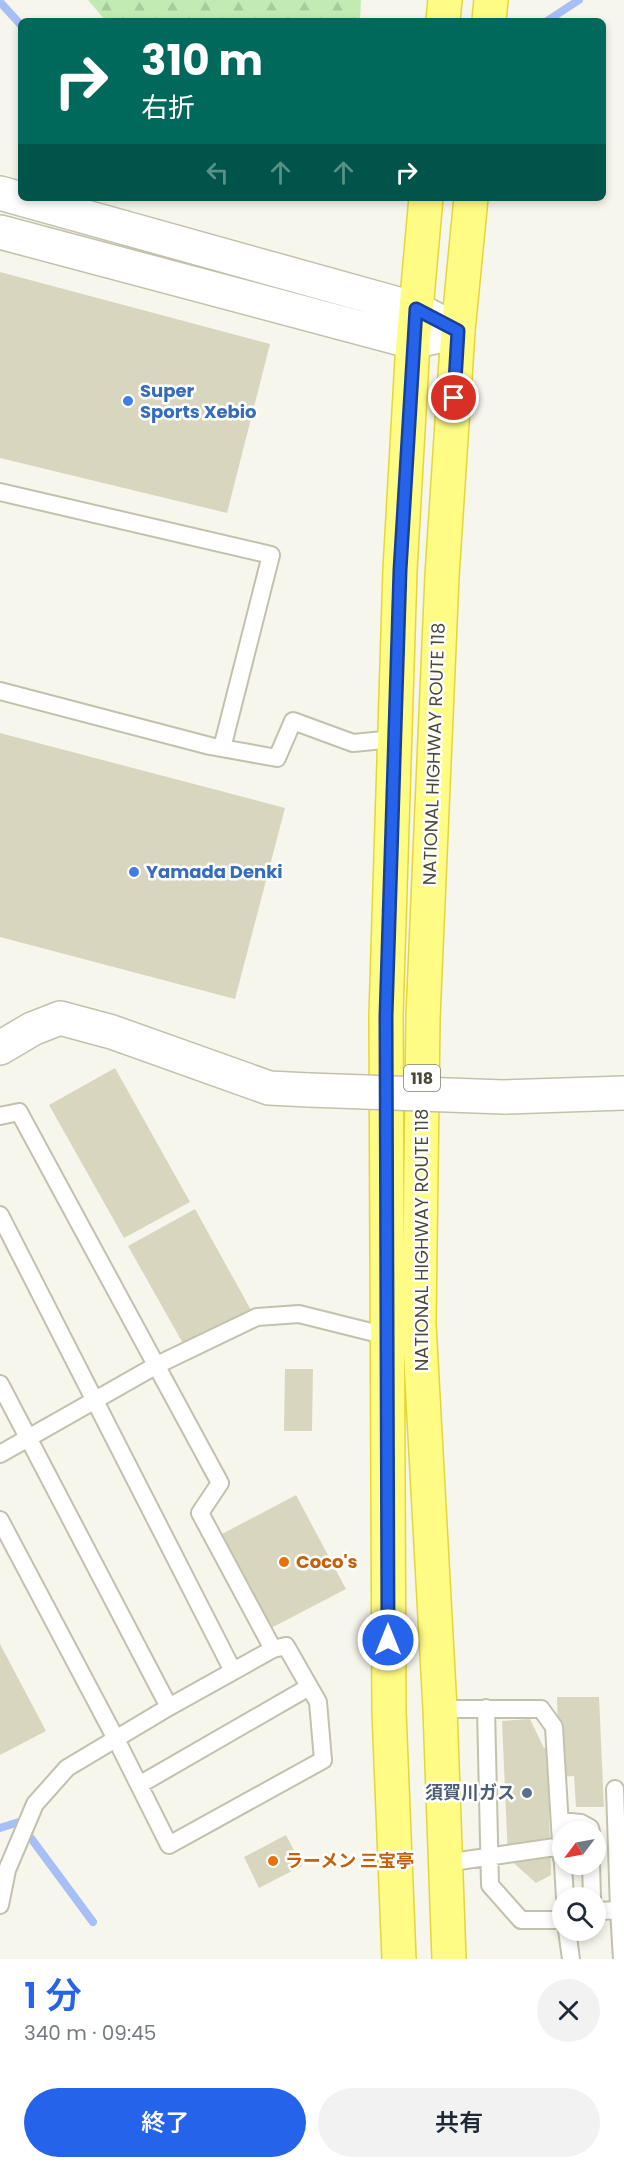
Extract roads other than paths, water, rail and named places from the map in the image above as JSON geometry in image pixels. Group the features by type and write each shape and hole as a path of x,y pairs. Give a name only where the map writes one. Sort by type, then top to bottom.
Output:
{"highway":[{"path":"443,18 445,0"},
{"path":"489,18 491,0"},
{"name":"NATIONAL HIGHWAY ROUTE 118","path":"399,1959 389,1711 386,1016 400,570 413,342 426,201"},
{"name":"NATIONAL HIGHWAY ROUTE 118","path":"449,1959 440,1708 419,1324 423,1018 442,576 458,331 471,201"}],"street":[{"path":"0,193 18,198"},
{"path":"29,201 416,309 458,331"},
{"path":"0,232 413,342 458,331"},
{"path":"0,1048 32,1029 60,1018 112,1032 269,1088 504,1097 624,1093"}],"lane":[{"path":"0,492 271,555 222,748"},
{"path":"0,692 222,748 278,758 293,722 353,743 394,739"},
{"path":"0,1116 19,1112 220,1483 200,1513 273,1649"},
{"path":"0,1215 233,1671"},
{"path":"0,1454 157,1365 257,1317 299,1314 387,1336"},
{"path":"0,1384 169,1707"},
{"path":"0,1520 116,1739 169,1845 323,1760 318,1702 286,1646 273,1649 169,1707 116,1739 68,1768 35,1804 7,1870 0,1905"},
{"path":"139,1785 309,1687"},
{"path":"440,1708 541,1710 554,1727 560,1821"},
{"path":"486,1708 490,1885 521,1920 552,1920"},
{"path":"615,1789 622,1959"},
{"path":"445,1863 552,1848"},
{"path":"606,1911 619,1910"},
{"path":"568,1941 570,1959"}],"waterway":[{"path":"552,18 579,0"},
{"path":"0,2 18,22"},
{"path":"0,1828 19,1822 93,1922"}],"place":[{"name":"Super Sports Xebio","path":"128,401"},
{"name":"Yamada Denki","path":"134,872"},
{"name":"Coco's","path":"284,1562"},
{"name":"須賀川ガス","path":"527,1793"},
{"name":"ラーメン 三宝亭","path":"273,1861"}]}
